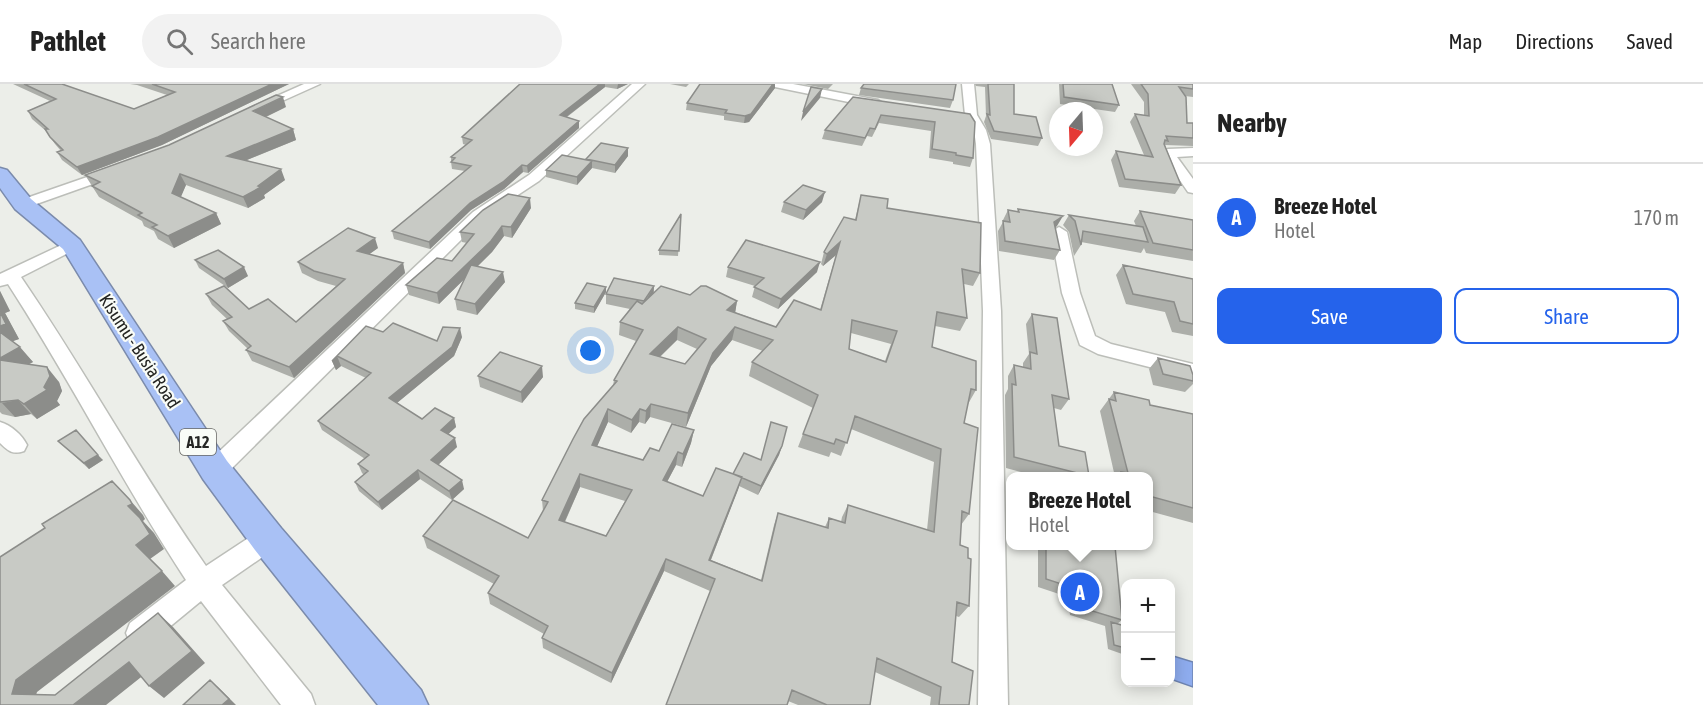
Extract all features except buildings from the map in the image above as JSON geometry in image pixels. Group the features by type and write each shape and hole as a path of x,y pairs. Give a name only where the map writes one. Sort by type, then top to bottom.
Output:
{"highway":[{"name":"Kisumu - Busia Road","path":"0,174 23,204 72,245 215,470 268,539 406,705"}],"street":[{"path":"243,114 314,84"},
{"path":"215,470 478,215 534,178 639,84"},
{"path":"775,84 888,106"},
{"path":"968,84 970,110 968,117 983,144 992,311 993,705"},
{"path":"1193,152 1168,153 1187,176 1193,189"},
{"path":"23,204 129,166"},
{"path":"1059,232 1071,293 1087,340 1105,349 1193,371"},
{"path":"72,245 6,278 52,337 154,511 203,583 300,705"},
{"path":"122,648 203,583 268,539"}],"water":[{"path":"1175,657 1193,662 1193,687 1175,681"}],"place":[{"name":"Breeze Hotel","path":"1080,592"}]}
